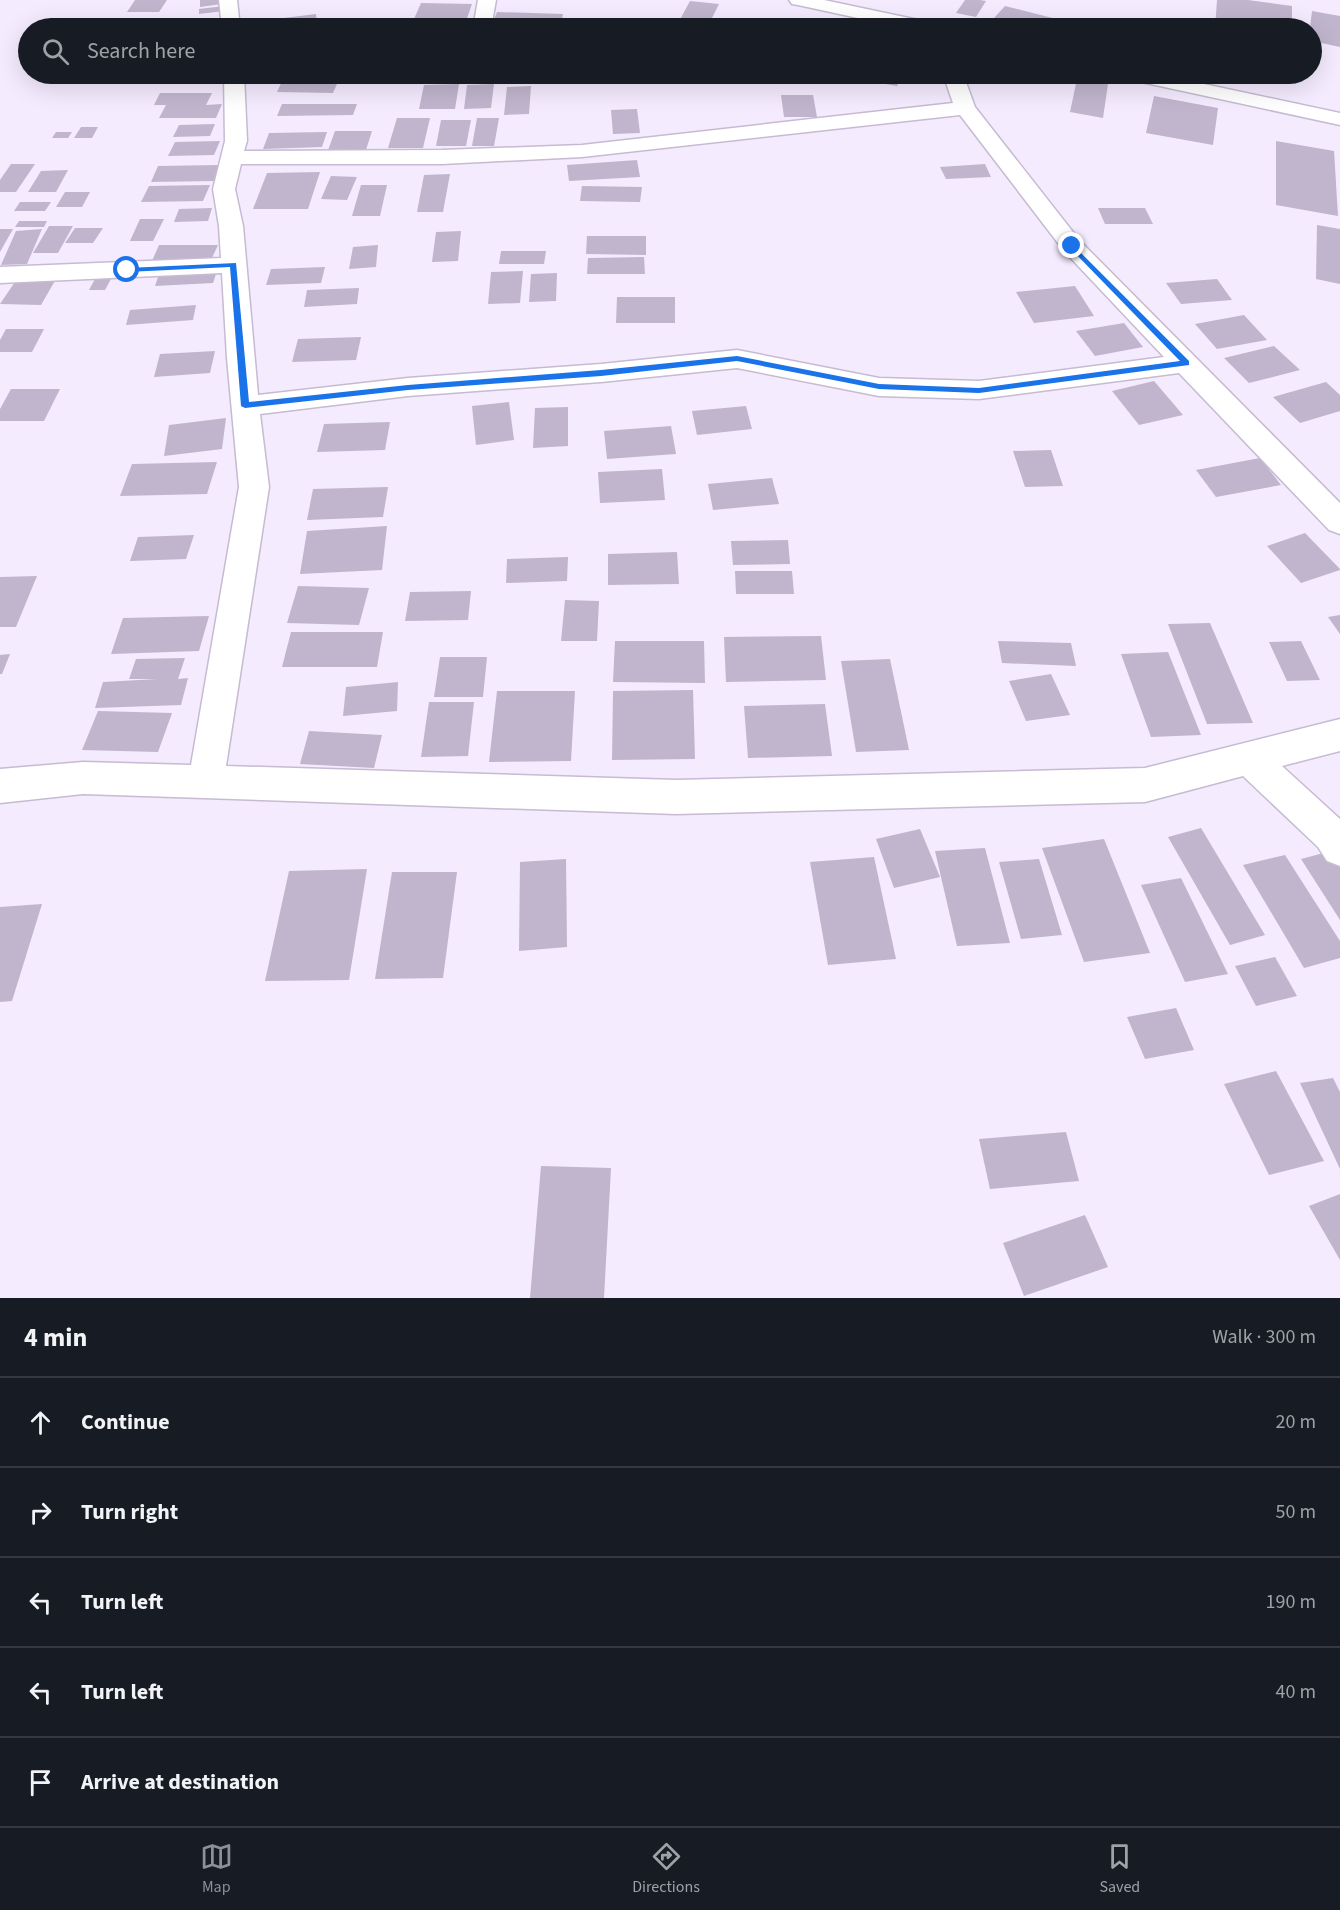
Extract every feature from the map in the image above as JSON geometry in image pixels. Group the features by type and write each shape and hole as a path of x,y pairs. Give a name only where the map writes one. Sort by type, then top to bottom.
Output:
{"street":[{"path":"228,0 230,18"},
{"path":"484,18 487,0"},
{"path":"798,0 882,18"},
{"path":"206,782 254,487 225,189 236,141 234,84"},
{"path":"957,84 965,108 1072,246 1340,522"},
{"path":"1178,84 1340,119"},
{"path":"232,158 442,157 582,151 965,108"},
{"path":"0,275 234,264"},
{"path":"245,406 408,387 601,373 737,359 879,387 979,390 1186,363"},
{"path":"0,786 83,778 676,798 1145,785 1340,735"},
{"path":"1249,758 1331,835 1340,848"}],"building":[{"path":"135,0 167,0 159,12 127,12"},
{"path":"200,0 223,0 222,4 200,7"},
{"path":"965,0 986,1 976,17 956,13"},
{"path":"1217,0 1248,0 1292,6 1292,18 1216,18"},
{"path":"690,1 719,4 712,18 681,18"},
{"path":"421,3 472,4 467,18 414,18"},
{"path":"224,6 224,11 199,14 199,9"},
{"path":"1005,6 1052,18 994,18"},
{"path":"1312,11 1340,16 1340,47 1322,43 1322,18 1311,18"},
{"path":"497,12 563,14 562,18 495,18"},
{"path":"316,14 316,18 284,18"},
{"path":"281,84 337,84 333,93 277,92"},
{"path":"459,84 455,109 419,109 424,85"},
{"path":"494,84 491,108 464,109 467,85"},
{"path":"1076,84 1108,84 1103,118 1070,112"},
{"path":"531,86 529,114 504,115 507,87"},
{"path":"160,93 212,93 206,105 222,104 216,118 159,118 166,105 154,105"},
{"path":"781,95 813,95 817,117 784,117"},
{"path":"1154,96 1218,108 1213,145 1146,133"},
{"path":"282,104 357,104 353,115 277,116"},
{"path":"637,109 640,133 613,134 611,110"},
{"path":"397,118 430,118 423,148 388,148"},
{"path":"477,118 499,118 494,146 472,146"},
{"path":"441,120 471,120 466,146 436,146"},
{"path":"215,124 210,136 173,137 179,125"},
{"path":"81,127 98,127 92,138 74,138"},
{"path":"335,131 372,131 365,153 327,153"},
{"path":"56,132 72,132 68,138 52,138"},
{"path":"327,132 322,147 263,149 269,133"},
{"path":"220,141 214,155 168,156 175,142"},
{"path":"1276,141 1334,151 1338,216 1276,205"},
{"path":"637,160 640,177 569,181 567,165"},
{"path":"11,164 35,164 16,192 0,192 0,180"},
{"path":"985,164 991,177 946,179 940,167"},
{"path":"220,165 214,181 151,182 158,166"},
{"path":"68,170 56,192 28,192 41,171"},
{"path":"320,172 308,209 253,209 267,173"},
{"path":"450,174 443,212 417,212 424,175"},
{"path":"331,176 357,177 347,200 321,199"},
{"path":"210,185 203,201 141,202 149,186"},
{"path":"361,185 387,185 380,216 352,216"},
{"path":"582,186 642,187 640,202 580,201"},
{"path":"65,192 90,192 82,207 56,207"},
{"path":"20,202 51,202 45,211 14,211"},
{"path":"212,208 208,221 174,222 179,209"},
{"path":"1098,208 1145,208 1153,224 1105,224"},
{"path":"140,219 164,219 153,241 130,241"},
{"path":"19,221 47,221 44,227 15,227"},
{"path":"1317,225 1340,229 1340,284 1316,279"},
{"path":"49,226 73,226 58,253 33,253"},
{"path":"75,228 103,228 93,243 65,243"},
{"path":"0,229 13,229 0,252"},
{"path":"42,229 27,264 1,265 16,231"},
{"path":"461,231 458,261 432,262 436,232"},
{"path":"587,236 646,236 646,255 586,254"},
{"path":"159,245 218,245 211,260 152,261"},
{"path":"378,245 376,267 349,269 353,247"},
{"path":"501,251 546,251 544,264 499,264"},
{"path":"644,257 645,274 587,274 588,258"},
{"path":"325,267 321,283 266,285 271,269"},
{"path":"218,268 213,283 155,286 160,271"},
{"path":"523,271 520,303 488,304 491,272"},
{"path":"557,273 556,301 529,302 531,274"},
{"path":"17,279 56,279 41,305 0,304"},
{"path":"95,279 111,279 105,290 89,290"},
{"path":"1217,279 1232,300 1181,304 1166,283"},
{"path":"1075,286 1094,316 1034,323 1016,292"},
{"path":"359,288 357,304 304,307 307,290"},
{"path":"617,297 675,297 675,323 616,323"},
{"path":"196,305 193,320 126,325 130,310"},
{"path":"1244,315 1267,340 1217,349 1195,324"},
{"path":"1124,323 1143,347 1095,356 1076,331"},
{"path":"6,329 44,329 32,352 0,352 0,340"},
{"path":"361,337 356,360 292,362 298,339"},
{"path":"1274,346 1300,370 1249,383 1224,358"},
{"path":"215,351 210,373 154,377 160,354"},
{"path":"1154,381 1183,415 1139,425 1112,391"},
{"path":"1326,382 1340,395 1340,411 1300,423 1273,397"},
{"path":"11,389 60,389 44,421 0,421 0,409"},
{"path":"509,402 514,440 476,445 472,406"},
{"path":"746,406 752,429 697,435 692,411"},
{"path":"568,407 568,446 533,448 535,408"},
{"path":"226,418 222,449 164,456 169,425"},
{"path":"390,422 385,450 317,452 324,424"},
{"path":"671,426 676,454 607,459 604,431"},
{"path":"1051,450 1063,486 1025,487 1013,451"},
{"path":"1260,458 1281,485 1216,497 1196,470"},
{"path":"217,462 207,494 120,496 132,464"},
{"path":"662,469 665,500 600,503 598,472"},
{"path":"772,478 779,504 713,510 708,484"},
{"path":"388,487 383,517 307,520 313,489"},
{"path":"387,526 382,570 300,574 307,531"},
{"path":"1305,533 1340,570 1301,583 1267,546"},
{"path":"194,535 186,559 130,561 138,537"},
{"path":"788,540 790,564 733,565 731,541"},
{"path":"677,552 679,584 608,585 608,554"},
{"path":"568,557 567,581 506,583 507,559"},
{"path":"735,571 792,571 794,594 736,594"},
{"path":"37,576 16,627 0,627 0,577"},
{"path":"298,586 369,588 359,625 287,623"},
{"path":"471,591 468,620 405,621 410,592"},
{"path":"565,600 599,601 597,641 561,641"},
{"path":"1340,615 1340,634 1328,617"},
{"path":"209,616 199,651 111,654 123,618"},
{"path":"1210,623 1253,723 1207,724 1168,624"},
{"path":"291,632 383,632 377,667 282,667"},
{"path":"821,636 826,680 726,682 724,637"},
{"path":"615,641 704,641 705,683 613,682"},
{"path":"998,641 1071,643 1076,666 1002,663"},
{"path":"1301,641 1320,680 1287,681 1269,642"},
{"path":"1168,652 1201,735 1151,737 1121,654"},
{"path":"10,654 2,674 0,674 0,655"},
{"path":"440,657 487,657 483,697 434,697"},
{"path":"185,658 178,679 188,678 181,705 95,708 103,682 157,679 129,679 136,659"},
{"path":"890,659 909,750 856,752 841,661"},
{"path":"1051,674 1070,715 1026,721 1009,681"},
{"path":"398,682 397,711 343,716 346,687"},
{"path":"693,690 695,759 612,760 613,691"},
{"path":"497,691 575,691 571,761 489,762"},
{"path":"429,702 474,702 468,756 421,757"},
{"path":"825,704 832,756 748,758 744,706"},
{"path":"98,711 172,713 158,752 82,750"},
{"path":"309,731 382,735 374,768 300,764"},
{"path":"1201,828 1265,935 1230,945 1168,837"},
{"path":"920,829 940,877 894,888 876,839"},
{"path":"1104,839 1150,953 1084,962 1042,848"},
{"path":"985,848 1010,943 957,946 935,851"},
{"path":"1331,851 1340,865 1340,920 1301,859"},
{"path":"1285,855 1340,941 1340,958 1304,968 1243,865"},
{"path":"874,857 896,959 828,965 810,862"},
{"path":"566,859 567,947 519,951 520,862"},
{"path":"1039,859 1062,935 1021,939 999,862"},
{"path":"367,869 349,980 265,981 289,871"},
{"path":"392,872 457,872 443,978 375,979"},
{"path":"1181,878 1228,974 1185,982 1141,885"},
{"path":"42,904 12,1001 0,1002 0,907"},
{"path":"1275,957 1297,996 1256,1006 1235,966"},
{"path":"1176,1008 1194,1050 1145,1059 1127,1017"},
{"path":"1276,1071 1324,1161 1269,1175 1224,1084"},
{"path":"1333,1078 1340,1092 1340,1169 1300,1083"},
{"path":"1066,1132 1079,1181 990,1189 979,1139"},
{"path":"541,1166 611,1168 604,1298 530,1298"},
{"path":"1340,1194 1340,1260 1309,1206"},
{"path":"1085,1215 1108,1267 1024,1296 1003,1243"}],"route":[{"path":"127,270 234,264 245,406 408,387 601,373 737,359 879,387 979,390 1186,363 1072,246"}]}
